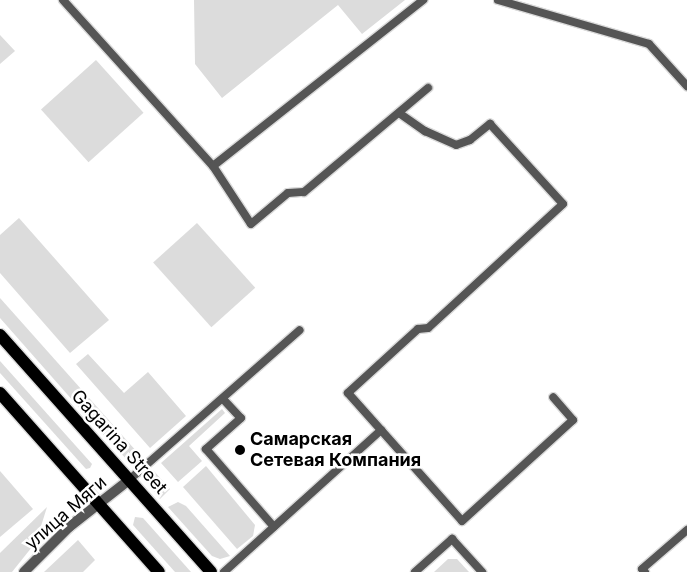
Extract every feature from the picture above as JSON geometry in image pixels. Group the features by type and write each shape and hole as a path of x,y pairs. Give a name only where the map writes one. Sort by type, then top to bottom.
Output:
{"main road":[{"name":"Gagarina Street","path":"0,335 211,572"},
{"path":"0,393 159,572"}],"street":[{"name":"улица Мяги","path":"24,572 98,504 129,480"}],"lane":[{"path":"63,0 213,166 251,224 288,193 304,192 428,88"},
{"path":"213,166 422,0"},
{"path":"498,0 649,44 687,86"},
{"path":"399,113 425,131 456,145 470,140 490,124 563,204 428,328 418,329 348,392 462,521 573,420 552,397"},
{"path":"129,480 300,330"},
{"path":"223,399 241,418 206,449 274,527"},
{"path":"224,572 381,430"},
{"path":"645,572 642,569 687,530"},
{"path":"416,572 452,539 482,572"}],"shaded area":[{"path":"194,0 405,0 362,34 338,5 222,98 195,64"},
{"path":"0,35 15,51 0,64"},
{"path":"96,60 144,113 89,162 41,110"},
{"path":"19,218 109,320 70,353 0,273 0,235"},
{"path":"197,223 255,288 211,327 153,262"},
{"path":"0,298 114,426 104,436 0,318"},
{"path":"88,354 124,393 148,372 186,416 150,448 76,364"},
{"path":"0,361 92,464 90,468 86,469 0,373"},
{"path":"222,409 225,413 189,446 202,461 178,482 161,463"},
{"path":"121,434 146,462 137,469 111,444"},
{"path":"206,466 255,525 253,536 237,549 183,487"},
{"path":"153,470 170,489 160,499 148,483"},
{"path":"0,471 33,509 0,537"},
{"path":"178,502 186,506 230,556 220,559 212,556 168,507"},
{"path":"47,507 36,542 12,572 0,572 0,553"},
{"path":"135,517 143,518 191,572 175,572 133,525"},
{"path":"78,540 95,560 83,572 44,572"},
{"path":"448,559 457,559 469,572 434,572"}],"place":[{"name":"Самарская Сетевая Компания","path":"240,450"}]}
